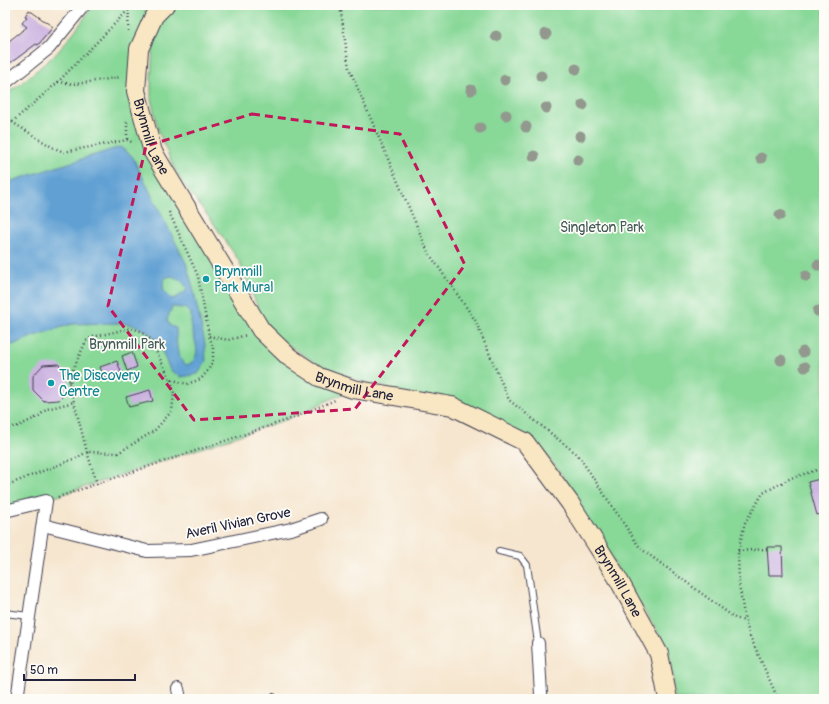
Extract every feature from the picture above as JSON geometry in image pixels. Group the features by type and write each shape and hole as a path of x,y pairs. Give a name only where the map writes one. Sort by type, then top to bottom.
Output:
{"street":[{"path":"5,83 48,48 84,5"},
{"name":"Brynmill Lane","path":"165,5 154,16 139,49 136,91 153,152 261,330 289,357 319,377 353,389 452,406 525,442 570,503 616,577 656,647 659,654 668,699"},
{"path":"5,511 46,501 17,699"},
{"name":"Averil Vivian Grove","path":"43,525 147,551 191,550 291,529 321,519"},
{"path":"538,643 540,699"}],"lane":[{"path":"499,551 520,556 527,565 538,643"},
{"path":"5,613 29,616"}],"path":[{"path":"5,125 12,122 58,82 133,5"},
{"path":"336,5 341,12"},
{"path":"343,5 341,12 349,68 428,252 475,320 509,400 578,455 640,548 735,618 745,621"},
{"path":"58,82 76,84 127,76"},
{"path":"12,122 52,147 64,152 127,140 138,145"},
{"path":"166,207 198,276 214,358 209,369 201,379 187,384 170,379"},
{"path":"5,486 76,458 87,452 118,453 154,431 172,411 174,393 170,379 150,339 140,331 130,328 93,337 86,341 71,374 70,387 87,452 97,484"},
{"path":"209,336 228,340 261,330"},
{"path":"46,501 296,416 337,399 353,389"},
{"path":"5,428 19,426 39,416 47,409 74,402"},
{"path":"778,699 750,636 745,621 739,584 738,551 745,523 763,493 791,478 824,468"},
{"path":"738,551 768,549"}],"highlighted area":[{"path":"252,114 400,134 465,265 355,409 194,420 108,306 146,146"}],"green space":[{"name":"Brynmill Park","path":"93,5 165,5 139,49 153,152 261,330 353,389 288,419 49,499 5,511 5,94 18,86 57,53"},
{"name":"Singleton Park","path":"175,5 824,5 824,699 674,699 672,666 666,645 578,506 563,476 543,451 385,387 360,381 316,363 271,332 258,308 239,261 214,224 182,182 174,168 159,133 151,99 153,47 157,28 169,9"}],"water":[{"path":"120,147 132,156 186,263 193,287 205,344 206,361 198,374 181,377 170,370 160,347 151,334 137,326 123,323 72,324 34,336 5,348 5,183","holes":["171,276 180,280 187,288 186,291 172,299 164,291 163,284 165,278","172,307 184,308 191,313 192,328 197,349 195,358 187,365 180,358 176,328 170,326 167,320"]}],"building":[{"path":"29,10 53,27 38,45 36,44 5,66 5,44 27,27 22,23 27,17 25,16"},
{"path":"132,352 137,367 127,371 122,356"},
{"path":"117,361 121,372 104,378 100,367"},
{"name":"The Discovery Centre","path":"58,364 69,375 69,390 59,400 44,401 33,390 33,376 43,365"},
{"path":"150,390 153,401 129,407 126,397"},
{"path":"824,478 824,513 817,515 808,482"},
{"path":"767,547 782,547 783,575 769,575"}],"place":[{"name":"Brynmill Park Mural","path":"206,279"},
{"name":"The Discovery Centre","path":"51,383"}]}
